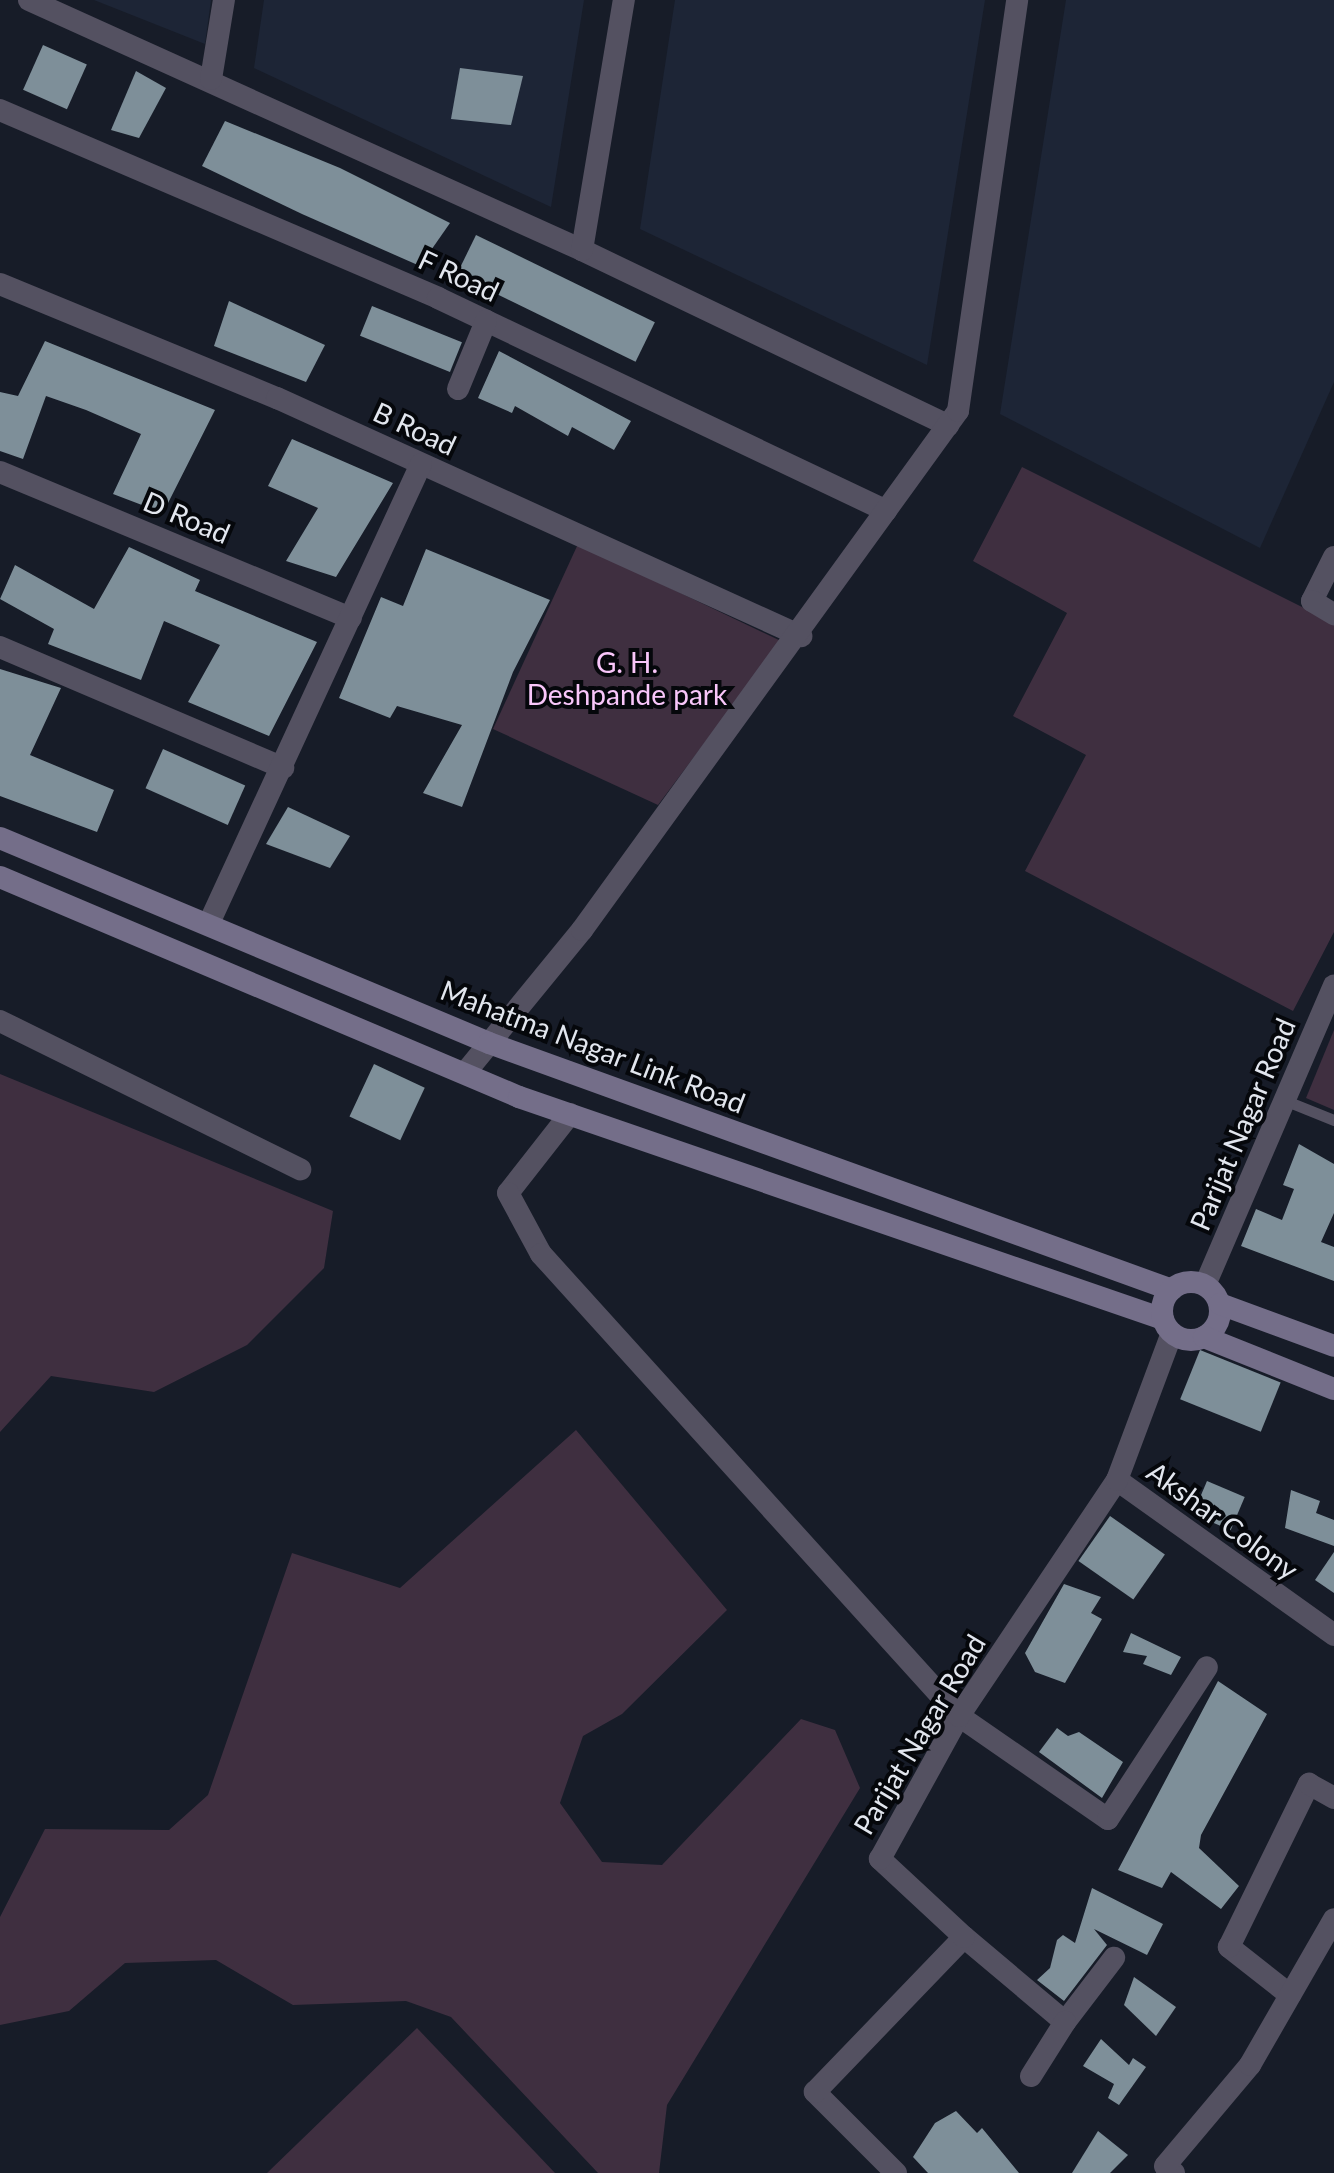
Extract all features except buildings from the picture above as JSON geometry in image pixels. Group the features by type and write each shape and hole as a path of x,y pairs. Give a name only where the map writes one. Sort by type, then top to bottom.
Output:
{"main road":[{"name":"Mahatma Nagar Link Road","path":"0,838 210,921 489,1043 1172,1290"},
{"path":"0,877 465,1073 570,1114 1204,1337 1334,1389"},
{"path":"1168,1326 1172,1290 1205,1285 1220,1304 1334,1346"},
{"path":"1204,1337 1218,1323 1220,1304"}],"street":[{"path":"29,0 211,79 582,250 948,425"},
{"path":"211,79 224,0"},
{"path":"582,250 624,0"},
{"path":"465,1073 801,636 958,411 1017,0"},
{"name":"F Road","path":"0,110 486,321 886,511"},
{"name":"B Road","path":"0,284 421,464 801,636"},
{"path":"458,389 486,321"},
{"path":"210,921 421,464"},
{"name":"D Road","path":"0,472 351,618"},
{"path":"1334,557 1312,601 1334,614"},
{"path":"0,647 283,768"},
{"name":"Parijat Nagar Road","path":"1205,1285 1334,986"},
{"path":"0,1021 300,1169"},
{"path":"570,1114 508,1193 541,1254 959,1716 1108,1819 1207,1667"},
{"name":"Parijat Nagar Road","path":"964,1937 880,1859 959,1716 1117,1480 1168,1326"},
{"name":"Akshar Colony","path":"1117,1480 1334,1635"},
{"path":"1290,1995 1229,1947 1309,1784 1334,1798"},
{"path":"1174,2173 1165,2166 1250,2065 1290,1995 1326,1953 1334,1919"},
{"path":"896,2173 815,2092 964,1937 1065,2022"},
{"path":"1031,2076 1065,2022 1114,1958"}],"lane":[{"path":"1284,1100 1334,1120"}],"shaded area":[{"path":"94,0 211,0 205,44"},
{"path":"264,0 584,0 551,207 254,68"},
{"path":"675,0 985,0 927,365 640,229"},
{"path":"1066,0 1334,0 1334,382 1260,548 1000,414"}],"green space":[{"path":"1022,467 1334,623 1334,932 1293,1011 1025,871 1086,755 1013,716 1067,613 973,561"},
{"name":"G. H. Deshpande park","path":"578,544 781,641 658,805 493,729"},
{"path":"1334,1030 1334,1110 1306,1098"},
{"path":"0,1074 333,1211 324,1268 247,1345 154,1392 51,1376 0,1432"},
{"path":"576,1430 727,1610 622,1714 583,1736 560,1803 602,1862 662,1865 801,1719 835,1730 860,1788 667,2105 659,2173 598,2173 451,2017 406,2001 293,2005 216,1960 125,1963 69,2011 0,2025 0,1917 45,1829 169,1830 208,1795 292,1553 400,1588"},
{"path":"417,2028 555,2173 267,2173"}]}
